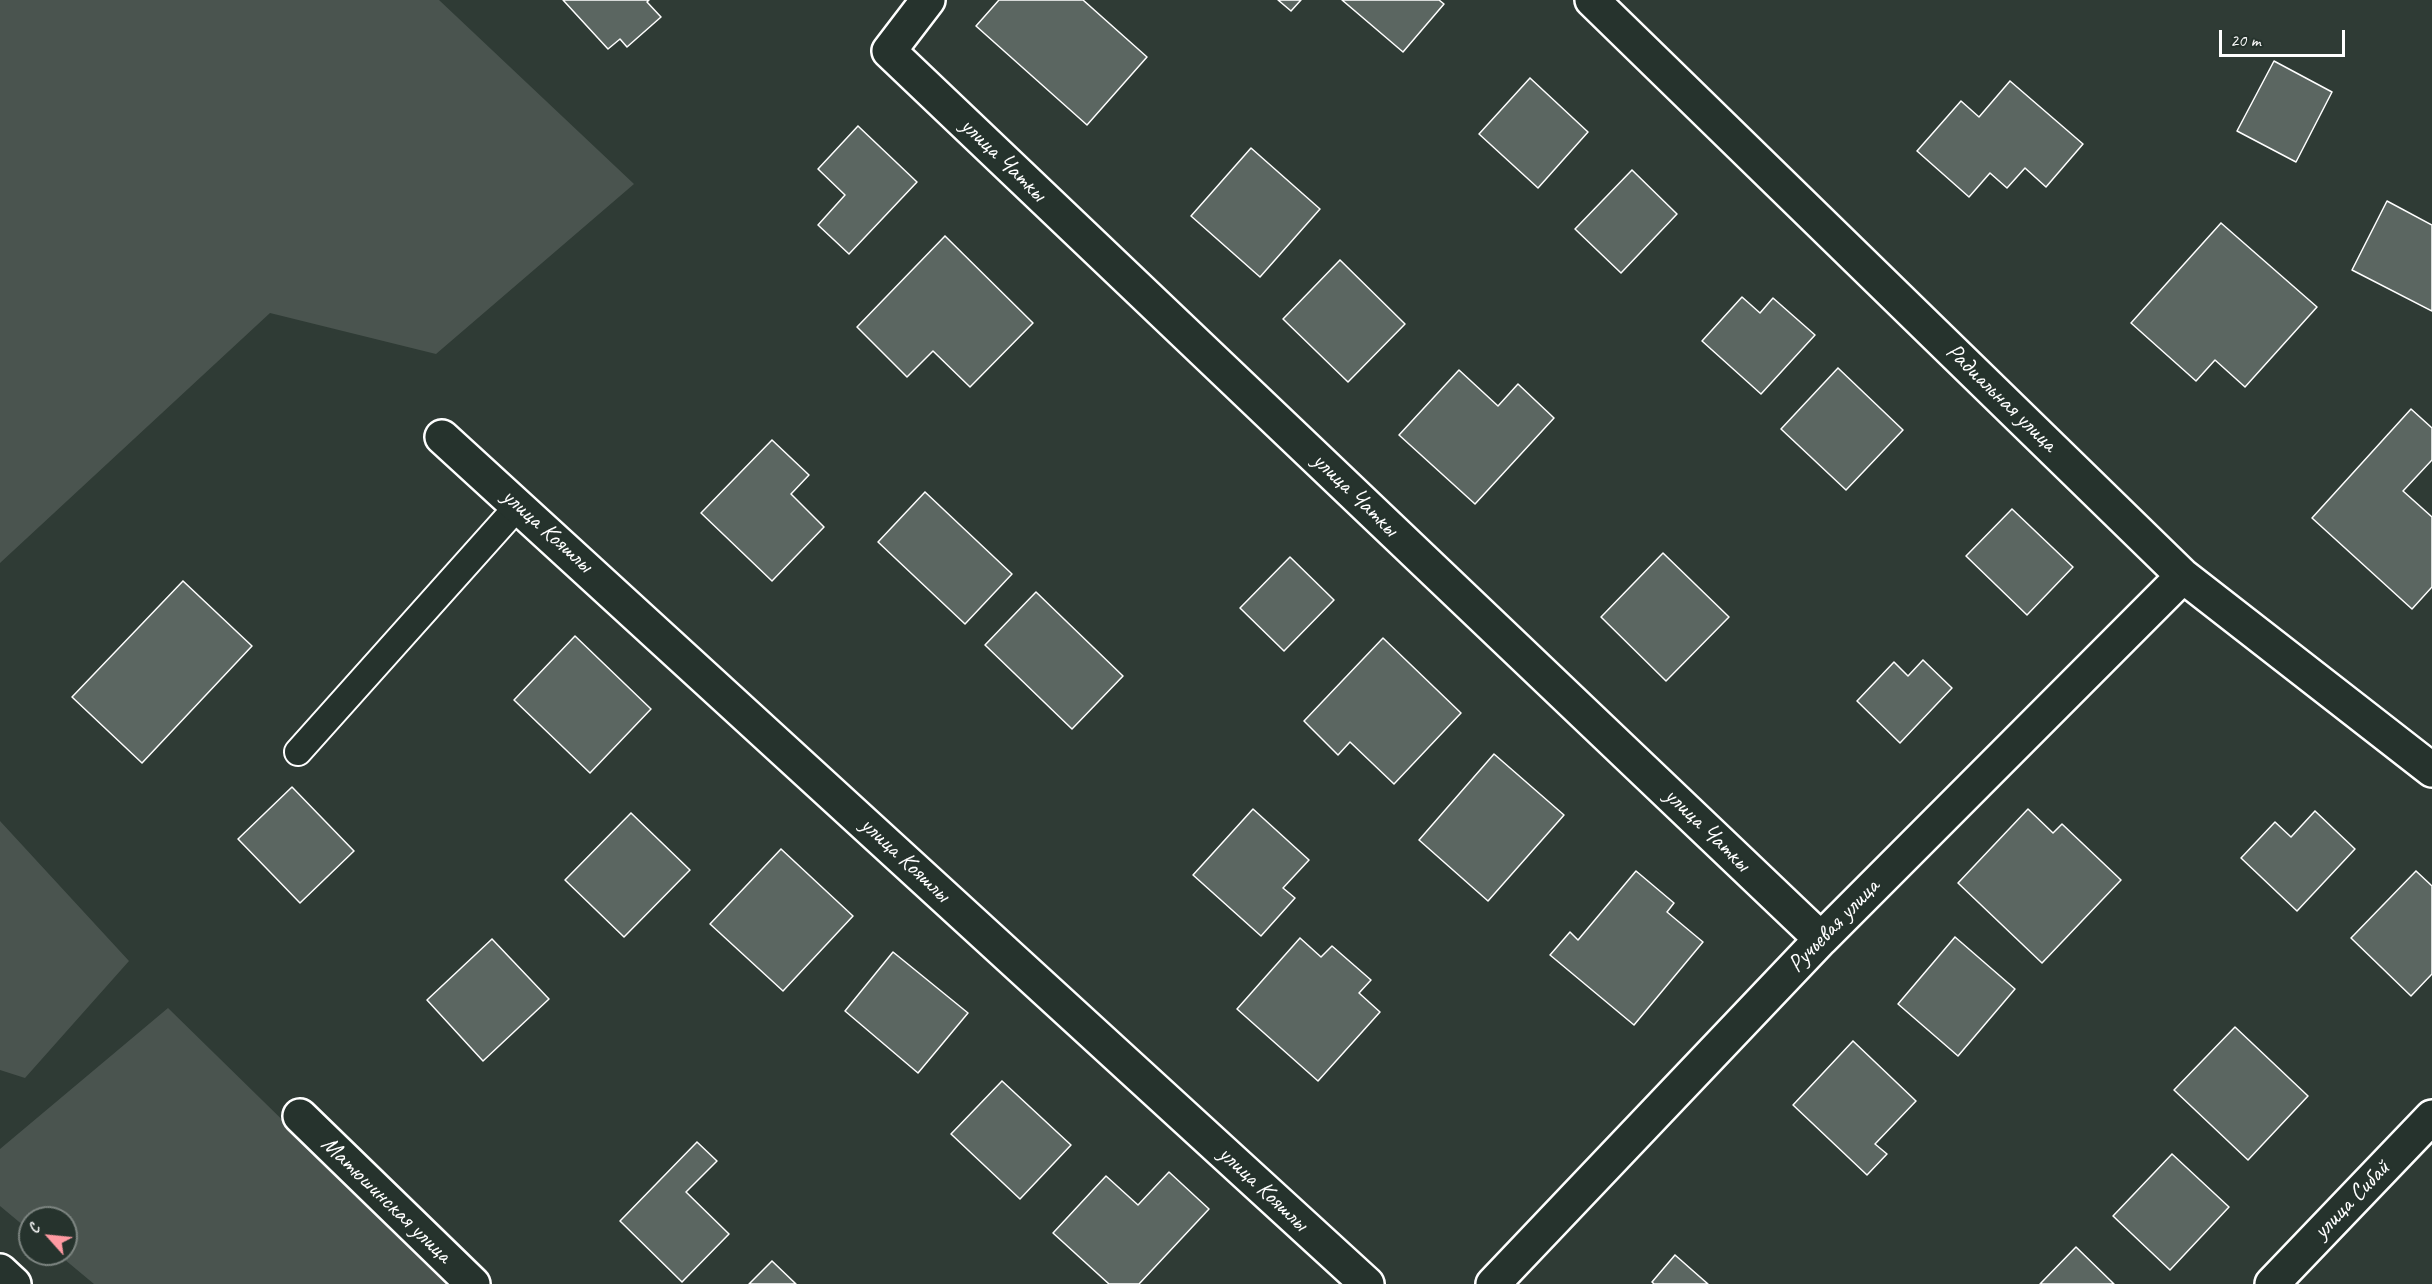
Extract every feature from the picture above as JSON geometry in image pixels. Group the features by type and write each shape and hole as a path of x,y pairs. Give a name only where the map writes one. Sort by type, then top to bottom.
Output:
{"street":[{"name":"улица Чаткы","path":"928,0 889,51 1821,939"},
{"name":"Радиальная улица","path":"1592,0 2183,576 2432,770"},
{"name":"улица Кояшлы","path":"442,437 519,505 1367,1284"},
{"name":"Ручьевая улица","path":"1493,1284 1821,939 2183,576"},
{"name":"Матюшинская улица","path":"300,1116 473,1284"},
{"name":"улица Сибай","path":"2272,1284 2432,1117"},
{"path":"0,1271 14,1284"}],"lane":[{"path":"298,752 519,505"}],"shaded area":[{"path":"0,0 439,0 634,184 436,354 270,313 0,563"},
{"path":"0,821 129,961 25,1078 0,1070"},
{"path":"168,1008 450,1284 94,1284 72,1266 78,1266 78,1206 18,1206 18,1221 0,1206 0,1149"}],"building":[{"path":"563,0 649,0 647,2 661,17 627,47 620,39 608,49"},
{"path":"999,0 1083,0 1147,57 1087,125 976,26"},
{"path":"1278,0 1301,0 1291,11"},
{"path":"1342,0 1439,0 1444,4 1403,52"},
{"path":"2274,61 2332,92 2296,162 2237,131"},
{"path":"1530,78 1588,132 1538,188 1479,134"},
{"path":"2010,81 2083,144 2046,187 2025,168 2007,188 1990,173 1969,197 1917,151 1961,101 1979,117"},
{"path":"858,126 917,182 849,254 818,225 845,195 818,169"},
{"path":"1251,148 1320,209 1260,277 1191,216"},
{"path":"1632,170 1677,214 1621,273 1575,229"},
{"path":"2387,201 2432,225 2432,311 2352,270"},
{"path":"2221,223 2317,307 2245,387 2215,360 2196,381 2131,323"},
{"path":"945,236 1033,323 970,387 933,351 907,377 857,327"},
{"path":"1340,260 1405,324 1348,382 1283,319"},
{"path":"1742,297 1760,313 1773,298 1815,335 1761,394 1702,341"},
{"path":"1838,368 1903,430 1846,490 1781,429"},
{"path":"1459,370 1498,406 1518,384 1554,418 1475,504 1399,435"},
{"path":"2411,409 2432,428 2432,460 2403,491 2432,517 2432,587 2412,609 2312,518"},
{"path":"772,440 809,475 791,494 824,527 772,581 701,513"},
{"path":"925,492 1012,574 965,624 878,542"},
{"path":"2012,509 2073,567 2027,615 1966,556"},
{"path":"1663,553 1729,617 1666,681 1601,617"},
{"path":"1290,557 1334,600 1284,651 1240,608"},
{"path":"183,581 252,646 142,763 72,697"},
{"path":"1036,592 1123,676 1072,729 985,645"},
{"path":"575,636 651,709 590,773 514,700"},
{"path":"1383,638 1461,713 1394,784 1350,742 1338,755 1304,721"},
{"path":"1923,660 1952,688 1900,743 1857,701 1894,662 1908,676"},
{"path":"1494,754 1564,815 1488,901 1419,840"},
{"path":"292,787 354,851 300,903 238,839"},
{"path":"1253,809 1309,860 1283,888 1295,898 1261,936 1193,875"},
{"path":"2028,809 2053,833 2062,824 2121,880 2042,963 1958,883"},
{"path":"2315,811 2355,849 2297,911 2241,858 2275,822 2291,837"},
{"path":"631,813 690,870 624,937 565,880"},
{"path":"781,849 853,916 783,991 710,924"},
{"path":"1636,871 1674,903 1667,912 1703,942 1634,1025 1550,955 1570,932 1578,940"},
{"path":"2416,871 2432,886 2432,974 2411,996 2351,938"},
{"path":"1955,937 2015,989 1958,1056 1898,1004"},
{"path":"1300,938 1321,957 1332,946 1371,980 1359,993 1380,1012 1318,1081 1237,1009"},
{"path":"492,939 549,999 483,1061 427,1000"},
{"path":"893,952 968,1013 918,1073 845,1011"},
{"path":"2235,1027 2308,1096 2248,1160 2174,1090"},
{"path":"1853,1041 1916,1101 1875,1144 1887,1154 1867,1175 1793,1105"},
{"path":"1002,1081 1071,1145 1020,1199 951,1134"},
{"path":"697,1142 717,1161 686,1192 729,1234 682,1282 620,1221"},
{"path":"2172,1154 2229,1207 2170,1270 2113,1216"},
{"path":"1169,1172 1209,1209 1139,1284 1109,1284 1053,1233 1106,1176 1138,1205"},
{"path":"2076,1247 2114,1284 2040,1284"},
{"path":"1675,1255 1708,1284 1654,1284 1652,1282"},
{"path":"772,1261 796,1284 749,1284"}]}
